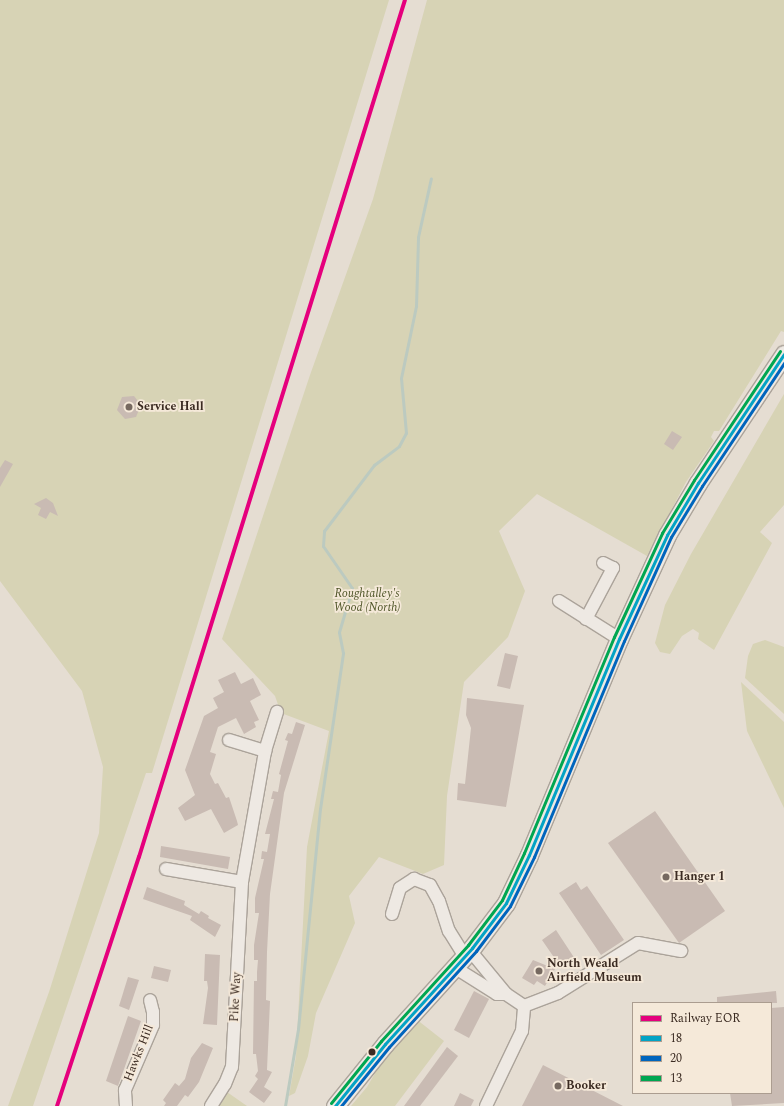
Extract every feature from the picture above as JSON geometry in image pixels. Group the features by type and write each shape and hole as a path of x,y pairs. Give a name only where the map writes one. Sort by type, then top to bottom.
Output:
{"main road":[{"path":"335,1106 384,1044 490,926 514,888 619,639 667,535 698,483 784,354"}],"street":[{"path":"586,618 613,568 603,563"},
{"path":"559,601 619,639"},
{"name":"Pike Way","path":"211,1106 225,1084 232,1067 242,882 265,751 277,712"},
{"path":"229,740 265,751"},
{"path":"166,869 242,882"},
{"path":"392,914 400,888 414,879 430,885 439,901 449,931 463,957 497,994 506,994"},
{"path":"524,1006 558,993 638,943 681,951"},
{"path":"463,957 473,954 506,994 524,1006"},
{"name":"Hawks Hill","path":"126,1106 125,1090 152,1025 153,1012 150,1000"},
{"path":"486,1106 522,1031 524,1006"}],"green space":[{"path":"0,0 389,0 152,773 146,773 33,1106 8,1106 49,992 99,833 103,767 82,691 0,581"},
{"name":"Roughtalley's Wood (North)","path":"427,0 784,0 784,332 781,331 719,431 714,431 711,437 714,441 686,482 647,556 537,494 499,531 525,591 508,637 464,682 447,796 444,865 423,874 379,857 349,896 355,923 316,1013 308,1056 295,1093 289,1096 296,1056 307,847 329,731 281,713 275,696 222,639 310,375 373,199"},
{"path":"784,394 784,505 760,532 772,543 714,650 698,639 699,633 693,629 682,636 670,654 660,652 655,643 665,605 691,554"},
{"path":"765,640 784,647 784,714 745,678 748,656 753,644"},
{"path":"741,682 784,722 784,808 747,731"},
{"path":"416,1019 444,1041 395,1106 351,1106 367,1087 384,1058"},
{"path":"227,1092 247,1106 217,1106"}],"building":[{"name":"Service Hall","path":"134,396 141,405 136,417 125,419 117,410 122,397"},
{"path":"672,431 682,437 673,450 664,444"},
{"path":"5,460 13,464 0,487 0,468"},
{"path":"46,498 53,503 58,516 50,512 46,519 38,515 41,508 34,504"},
{"path":"505,653 518,656 510,689 497,686"},
{"path":"235,672 241,684 253,678 261,695 250,701 259,720 254,722 256,727 244,734 236,718 218,727 210,752 216,754 210,774 215,784 218,783 226,798 229,797 238,825 224,833 211,809 185,821 178,808 195,795 185,770 204,716 218,708 213,698 224,692 218,680"},
{"path":"467,698 524,705 506,807 457,800 458,783 465,784 471,728 466,715"},
{"path":"296,722 305,725 284,793 270,894 266,1000 270,1001 267,1070 272,1072 264,1087 272,1092 264,1103 249,1092 258,1079 255,1076 258,1071 256,1054 253,1054 254,981 257,981 258,960 254,960 254,945 259,913 255,913 255,898 264,859 261,859 262,851 267,852 270,834 265,834 274,799 271,799 273,791 278,792 281,775 279,774 288,741 285,740 288,733 292,734"},
{"name":"Hanger 1","path":"655,811 725,911 679,943 608,843"},
{"path":"161,846 230,857 228,869 160,857"},
{"path":"576,882 581,890 587,886 624,940 601,955 559,893"},
{"path":"147,887 185,901 184,905 199,914 201,911 209,916 208,918 221,925 215,937 190,920 192,916 143,899"},
{"path":"556,930 577,962 569,968 567,966 562,969 542,940"},
{"path":"205,954 220,955 217,1025 203,1024 208,988 207,981 204,981"},
{"path":"533,960 555,969 545,986 537,981 534,985 522,978"},
{"path":"154,966 171,970 168,982 151,978"},
{"path":"128,977 139,980 129,1010 119,1006"},
{"path":"474,991 489,999 469,1038 454,1030"},
{"path":"776,991 777,1003 717,1002 717,997"},
{"path":"784,1007 784,1103 732,1106 730,1094 772,1094 772,1008"},
{"path":"128,1016 141,1021 118,1086 106,1081"},
{"path":"202,1043 213,1048 199,1082 188,1097 185,1095 177,1106 164,1106 166,1103 163,1100 175,1083 179,1086 185,1079 191,1058"},
{"path":"447,1047 458,1056 420,1106 404,1106"},
{"name":"Booker","path":"543,1065 623,1106 522,1106"},
{"path":"460,1093 474,1100 471,1106 454,1106"}],"waterway":[{"path":"285,1106 298,1029 320,809 343,653 339,632 352,588 323,546 324,531 374,465 399,446 406,433 401,378 416,306 418,237 431,178"}],"rail line":[{"name":"EOR","path":"57,1106 139,857 405,0"}],"transit line":[{"name":"13","path":"331,1103 381,1041 468,945 502,900 524,853 614,637 662,533 694,480 780,351"},
{"name":"18","path":"335,1106 385,1044 472,948 506,903 529,855 619,639 667,535 698,483 784,354"},
{"name":"20","path":"341,1106 389,1047 476,951 510,906 534,857 624,641 671,537 702,486 784,363"}],"place":[{"name":"Service Hall","path":"129,407"},
{"name":"Hanger 1","path":"666,877"},
{"name":"North Weald Airfield Museum","path":"539,971"},
{"name":"Booker","path":"558,1086"}]}
